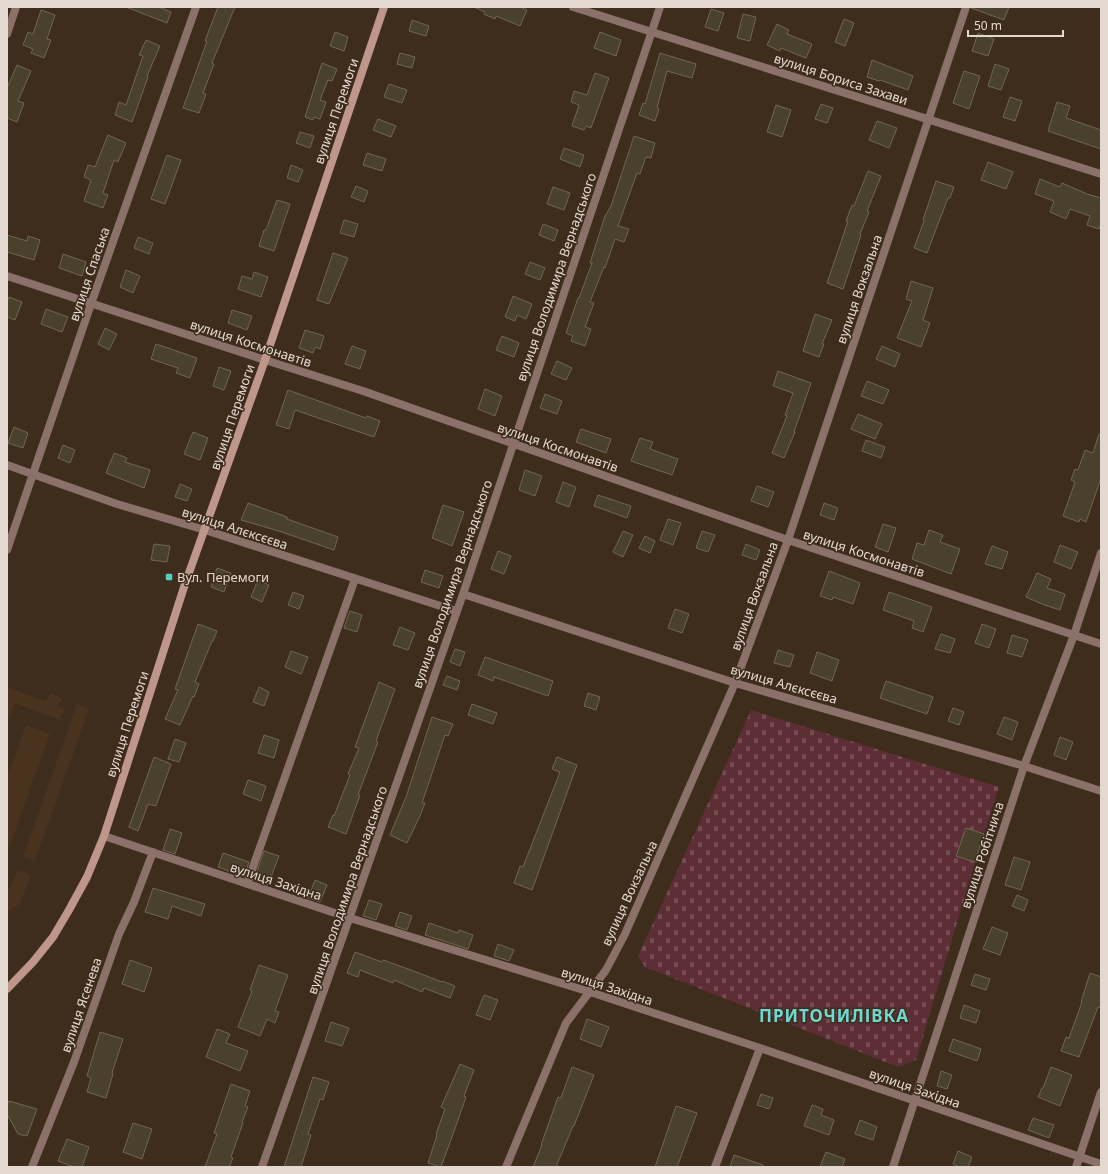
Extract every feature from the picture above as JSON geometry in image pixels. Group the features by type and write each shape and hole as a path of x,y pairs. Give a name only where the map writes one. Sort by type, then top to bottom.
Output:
{"main road":[{"name":"вулиця Перемоги","path":"7,989 33,962 53,937 87,877 104,836 185,584 265,360 384,7"}],"street":[{"path":"7,34 16,7"},
{"name":"вулиця Спаська","path":"7,550 91,304 196,7"},
{"name":"вулиця Бориса Захави","path":"573,7 1101,174"},
{"name":"вулиця Володимира Вернадського","path":"262,1167 463,594 512,444 660,7"},
{"name":"вулиця Вокзальна","path":"506,1167 566,1024 577,1007 606,970 625,934 735,682 788,540 966,7"},
{"name":"вулиця Космонавтів","path":"7,276 363,391 788,540 1101,644"},
{"name":"вулиця Алєксєєва","path":"7,465 117,504 205,530 456,611"},
{"name":"вулиця Робітнича","path":"893,1167 1024,766 1074,635 1101,553"},
{"path":"247,884 355,579"},
{"name":"вулиця Алєксєєва","path":"463,594 735,682 1024,766 1101,791"},
{"name":"вулиця Західна","path":"104,836 350,918 590,992 760,1048 1079,1158 1101,1164"},
{"name":"вулиця Ясенева","path":"32,1167 74,1062 119,934 134,902 153,852"},
{"path":"715,1167 760,1048"},
{"path":"1076,1167 1101,1092"}],"shaded area":[{"path":"7,687 46,701 50,693 62,698 58,706 65,709 60,720 15,703 7,723"},
{"path":"77,704 89,709 35,861 23,857"},
{"path":"26,725 50,734 7,854 7,777"},
{"path":"18,870 31,875 20,904 7,913 7,893"}],"green space":[{"path":"751,710 999,787 984,834 966,828 956,856 975,862 916,1060 898,1067 645,967 638,956"}],"building":[{"path":"126,7 159,7 171,12 167,23"},
{"path":"218,7 235,7 212,63 214,64 203,93 206,94 199,113 183,108"},
{"path":"474,7 520,7 527,10 520,26 496,16 495,19"},
{"path":"971,7 1009,7 1004,20"},
{"path":"711,9 724,13 718,31 705,27"},
{"path":"41,10 55,15 47,39 51,40 44,58 31,53 33,49 23,45 28,32 33,34"},
{"path":"743,14 756,17 750,41 737,38"},
{"path":"844,19 854,23 845,46 835,42"},
{"path":"412,20 429,26 426,36 409,31"},
{"path":"777,24 789,30 787,34 812,44 806,58 781,48 780,51 767,45"},
{"path":"335,32 348,37 344,51 330,46"},
{"path":"600,32 621,40 616,56 594,48"},
{"path":"978,33 994,39 988,56 972,51"},
{"path":"146,40 160,46 147,76 148,77 132,122 115,115 119,102 126,105 143,56 139,55"},
{"path":"400,53 415,57 412,68 397,64"},
{"path":"660,53 696,64 692,78 667,71 655,121 639,115 643,103 645,104"},
{"path":"872,60 913,76 908,90 867,77"},
{"path":"322,63 337,69 332,81 328,80 320,100 326,102 320,119 314,117 313,120 305,117"},
{"path":"995,64 1009,69 1001,90 988,86"},
{"path":"17,65 31,71 18,101 24,103 17,122 7,118 7,88"},
{"path":"964,71 980,76 969,109 953,103"},
{"path":"595,73 609,78 591,128 586,126 584,130 572,126 579,105 571,102 574,91 587,95"},
{"path":"389,84 407,90 402,103 384,97"},
{"path":"1010,97 1022,101 1015,121 1003,117"},
{"path":"1057,102 1070,106 1066,118 1101,130 1101,149 1048,131"},
{"path":"821,104 833,108 827,123 815,119"},
{"path":"776,105 791,110 782,137 767,132"},
{"path":"378,119 396,126 391,137 373,130"},
{"path":"877,121 897,128 889,148 869,140"},
{"path":"300,132 314,136 310,148 296,143"},
{"path":"108,135 126,143 118,162 114,160 103,193 108,195 103,208 84,201 91,180 84,177 88,165 95,167"},
{"path":"634,136 655,143 651,158 646,157 640,174 637,173 618,226 629,229 624,242 615,239 605,268 604,267 590,302 594,303 585,327 591,329 585,346 571,341 573,336 566,333 592,263 590,263 605,216 611,206"},
{"path":"564,148 584,155 580,167 560,159"},
{"path":"367,153 386,159 382,171 363,165"},
{"path":"167,155 181,160 165,204 151,199"},
{"path":"988,162 1013,172 1006,189 981,180"},
{"path":"291,165 303,170 298,182 287,178"},
{"path":"868,171 881,176 867,211 869,212 860,234 861,235 843,289 827,283 848,221 846,221 852,205 854,206"},
{"path":"1040,179 1060,187 1062,183 1087,194 1101,198 1101,223 1099,229 1087,225 1090,216 1070,209 1066,219 1050,212 1054,201 1035,194"},
{"path":"936,181 954,187 950,198 948,198 927,253 914,248"},
{"path":"356,186 368,191 364,202 351,197"},
{"path":"553,187 570,193 564,210 547,204"},
{"path":"277,200 290,204 274,251 259,246"},
{"path":"344,220 358,224 354,237 340,233"},
{"path":"543,224 558,230 554,241 539,235"},
{"path":"7,235 27,241 28,236 40,240 34,260 7,252"},
{"path":"138,237 153,243 149,254 134,248"},
{"path":"333,253 348,258 329,304 317,300"},
{"path":"63,254 86,262 82,276 59,268"},
{"path":"530,262 545,268 540,280 525,274"},
{"path":"126,270 140,276 133,293 120,287"},
{"path":"254,272 268,277 261,297 238,289 242,276 252,279"},
{"path":"911,281 933,288 923,320 930,323 921,347 897,338 912,301 906,299"},
{"path":"513,296 532,304 526,319 517,315 515,321 505,317"},
{"path":"9,297 22,302 15,320 7,317 7,302"},
{"path":"46,309 68,317 62,332 41,324"},
{"path":"232,310 252,316 247,330 228,323"},
{"path":"815,314 832,320 822,344 824,344 819,357 803,351"},
{"path":"105,328 117,334 109,350 98,344"},
{"path":"305,330 324,336 320,349 315,347 313,353 299,348"},
{"path":"502,336 519,343 514,357 496,350"},
{"path":"156,344 197,358 190,378 176,373 178,368 151,359"},
{"path":"352,346 366,351 360,369 345,364"},
{"path":"882,346 900,354 895,367 876,359"},
{"path":"557,361 572,368 566,380 551,374"},
{"path":"219,367 231,371 224,390 213,386"},
{"path":"778,371 811,383 795,432 784,458 772,453 787,416 785,415 793,393 773,386"},
{"path":"867,381 889,390 883,404 861,396"},
{"path":"485,389 502,396 495,416 478,409"},
{"path":"288,390 366,418 367,416 380,421 374,437 295,410 289,429 276,425"},
{"path":"545,394 562,401 557,414 540,408"},
{"path":"858,414 882,424 875,439 851,429"},
{"path":"14,427 28,433 23,448 8,443"},
{"path":"581,429 611,439 606,453 576,442"},
{"path":"193,432 208,438 200,460 184,454"},
{"path":"1099,434 1101,434 1101,478 1086,522 1080,519 1079,522 1063,516 1075,482 1071,480 1075,469 1078,470 1085,450 1093,453"},
{"path":"640,438 653,442 650,449 678,459 672,475 631,461"},
{"path":"866,440 885,447 881,458 862,451"},
{"path":"63,445 75,450 70,463 58,458"},
{"path":"114,453 127,458 125,462 150,470 144,488 106,473"},
{"path":"525,470 542,476 535,496 519,490"},
{"path":"563,482 576,487 569,507 556,502"},
{"path":"180,484 192,489 187,501 175,497"},
{"path":"757,486 774,492 768,507 751,501"},
{"path":"598,495 631,506 627,518 594,506"},
{"path":"248,503 338,537 334,550 241,520"},
{"path":"824,503 838,508 834,520 820,515"},
{"path":"443,505 464,512 452,546 432,538"},
{"path":"668,519 681,523 673,545 660,540"},
{"path":"883,524 896,528 888,552 875,547"},
{"path":"929,530 943,535 940,542 960,549 951,574 912,559 917,543 924,545"},
{"path":"623,531 633,535 623,557 613,552"},
{"path":"702,531 715,535 708,552 696,548"},
{"path":"645,536 655,541 650,553 639,548"},
{"path":"154,544 170,546 167,562 151,560"},
{"path":"746,544 760,550 756,560 742,555"},
{"path":"1060,545 1078,552 1071,569 1054,562"},
{"path":"992,546 1008,552 1002,569 985,564"},
{"path":"498,551 511,556 504,574 491,569"},
{"path":"217,568 231,573 224,592 211,587"},
{"path":"425,570 443,576 439,588 421,582"},
{"path":"829,571 860,583 853,604 833,597 832,600 820,596"},
{"path":"1037,573 1051,579 1047,588 1065,594 1060,610 1026,597"},
{"path":"258,580 269,585 262,602 251,597"},
{"path":"293,592 304,596 299,609 288,605"},
{"path":"889,592 932,607 923,632 912,628 914,621 883,610"},
{"path":"675,609 689,614 682,633 668,628"},
{"path":"350,611 362,615 357,632 344,628"},
{"path":"198,624 217,631 195,682 199,684 194,697 193,696 180,725 165,719 178,690 175,689"},
{"path":"982,624 996,629 989,648 975,643"},
{"path":"400,627 415,633 408,650 393,645"},
{"path":"941,634 955,639 950,653 935,649"},
{"path":"1012,635 1028,640 1022,657 1007,653"},
{"path":"455,649 465,652 460,666 450,662"},
{"path":"778,650 794,655 790,667 774,663"},
{"path":"291,651 308,657 301,674 285,667"},
{"path":"817,652 839,660 832,681 810,673"},
{"path":"485,657 553,681 548,696 494,677 493,681 478,675"},
{"path":"447,676 460,681 457,690 443,685"},
{"path":"886,681 933,697 927,714 880,698"},
{"path":"379,682 395,689 376,741 378,742 358,795 360,795 346,834 328,827 333,815 334,816 350,775 348,774 359,748 355,747"},
{"path":"259,687 269,692 264,706 253,702"},
{"path":"588,693 600,697 596,710 584,706"},
{"path":"472,704 497,713 493,724 468,715"},
{"path":"953,708 964,712 959,725 948,721"},
{"path":"432,717 453,724 448,736 445,735 422,803 425,803 407,843 390,835 406,797"},
{"path":"1004,717 1018,722 1012,740 997,734"},
{"path":"264,735 279,740 274,758 258,753"},
{"path":"1060,737 1073,742 1066,760 1054,755"},
{"path":"175,739 186,743 179,762 168,759"},
{"path":"154,757 171,764 156,806 148,804 138,831 129,827"},
{"path":"557,757 577,765 532,890 514,883 520,866 523,867 560,772 552,769"},
{"path":"248,780 266,786 261,801 243,794"},
{"path":"966,828 984,834 975,862 956,856"},
{"path":"170,829 182,833 175,854 163,850"},
{"path":"264,851 279,856 268,885 254,880"},
{"path":"223,853 249,862 244,877 218,867"},
{"path":"1014,857 1030,862 1021,890 1005,885"},
{"path":"315,880 327,885 320,902 308,898"},
{"path":"153,888 205,904 201,916 172,906 168,919 145,912"},
{"path":"1017,895 1028,900 1024,911 1012,906"},
{"path":"369,900 382,904 376,920 363,916"},
{"path":"400,912 412,916 407,930 395,926"},
{"path":"429,923 458,933 459,930 473,935 468,949 425,935"},
{"path":"992,927 1008,933 1000,955 983,949"},
{"path":"498,944 514,950 509,961 494,956"},
{"path":"355,952 382,962 383,960 455,986 450,998 424,988 422,992 394,980 393,983 360,970 358,977 347,973"},
{"path":"130,960 152,968 144,992 122,984"},
{"path":"259,965 288,975 275,1011 279,1012 275,1023 267,1019 260,1036 238,1027 252,991 250,990"},
{"path":"1090,973 1101,977 1101,1008 1098,1007 1079,1057 1061,1051 1066,1037 1069,1038 1082,1002"},
{"path":"975,974 990,979 986,990 971,985"},
{"path":"484,995 498,1000 490,1020 476,1015"},
{"path":"964,1005 980,1011 976,1023 960,1018"},
{"path":"587,1019 609,1027 601,1047 580,1039"},
{"path":"331,1022 349,1028 342,1046 325,1041"},
{"path":"217,1029 230,1034 226,1043 248,1051 240,1071 206,1057"},
{"path":"100,1032 123,1039 106,1098 87,1092 91,1078 87,1076"},
{"path":"953,1039 981,1049 977,1061 949,1051"},
{"path":"460,1064 474,1070 441,1167 428,1163 445,1109 441,1107"},
{"path":"572,1067 594,1075 556,1167 533,1167 558,1097 561,1098"},
{"path":"1051,1067 1072,1075 1060,1106 1038,1097"},
{"path":"941,1071 952,1075 947,1089 937,1086"},
{"path":"313,1077 329,1082 323,1100 320,1099 308,1134 311,1135 301,1167 284,1167"},
{"path":"231,1084 250,1091 245,1106 248,1107 231,1157 233,1158 229,1167 205,1167 217,1134 214,1133"},
{"path":"761,1094 773,1098 769,1109 757,1105"},
{"path":"9,1101 37,1109 27,1136 18,1134 7,1114 7,1105"},
{"path":"812,1105 823,1109 821,1115 834,1120 829,1135 804,1126"},
{"path":"676,1106 697,1113 677,1167 655,1167"},
{"path":"1033,1118 1054,1125 1049,1138 1028,1130"},
{"path":"860,1120 877,1127 873,1140 855,1134"},
{"path":"133,1123 152,1129 142,1159 123,1152"},
{"path":"67,1139 89,1147 82,1167 74,1167 58,1161"},
{"path":"958,1151 972,1157 968,1167 960,1167 953,1164"},
{"path":"826,1152 845,1159 842,1167 820,1167"},
{"path":"734,1155 763,1165 763,1167 730,1167"}],"place":[{"name":"Вул. Перемоги","path":"169,577"}],"district":[{"name":"ПРИТОЧИЛІВКА","path":"834,1015"}]}
